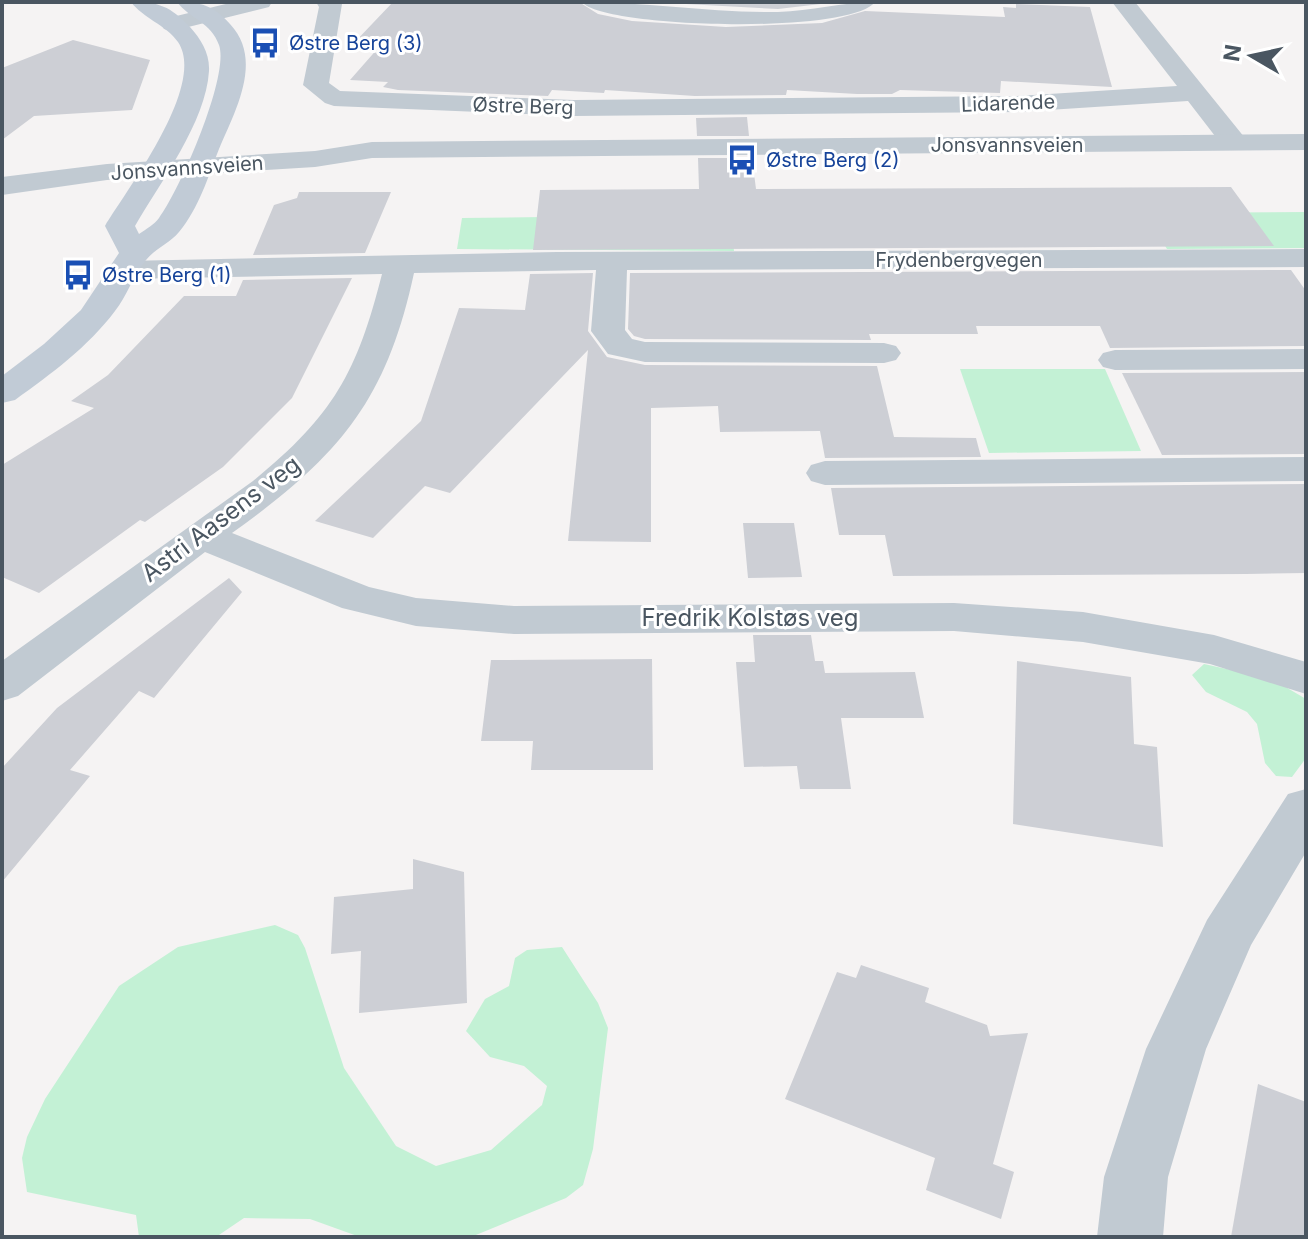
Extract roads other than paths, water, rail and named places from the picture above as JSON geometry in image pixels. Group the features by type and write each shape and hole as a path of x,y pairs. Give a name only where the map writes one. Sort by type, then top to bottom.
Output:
{"main road":[{"path":"130,261 120,226 190,103 199,76 195,53 180,13 142,2"},
{"path":"2,392 87,323 105,303 130,261 168,226 231,94 236,72 229,36 210,16"}],"street":[{"path":"180,13 210,16 261,2"},
{"name":"Østre Berg","path":"327,2 331,4 316,85 334,98 574,108 820,106"},
{"path":"593,2 614,8 765,18 839,12 864,2"},
{"path":"1123,2 1235,143"},
{"name":"Lidarende","path":"820,106 1017,104 1195,93"},
{"name":"Jonsvannsveien","path":"2,168 203,155 315,159 372,150 1306,142"},
{"name":"Jonsvannsveien","path":"2,186 158,158"},
{"name":"Frydenbergvegen","path":"130,261 400,264 1306,258"},
{"path":"612,261 608,331 620,347 645,352 884,353"},
{"name":"Astri Aasens veg","path":"2,685 63,634 262,492 307,455 339,420 374,353 400,264"},
{"path":"1115,360 1306,359"},
{"path":"825,473 1306,469"},
{"name":"Fredrik Kolstøs veg","path":"201,536 357,598 416,612 514,620 969,618 1083,627 1214,650 1306,678"},
{"path":"1130,1237 1136,1177 1176,1049 1227,936 1306,808"}],"place":[{"name":"Østre Berg (3)","path":"265,43"},
{"name":"Østre Berg (2)","path":"742,160"},
{"name":"Østre Berg (1)","path":"78,275"}]}
